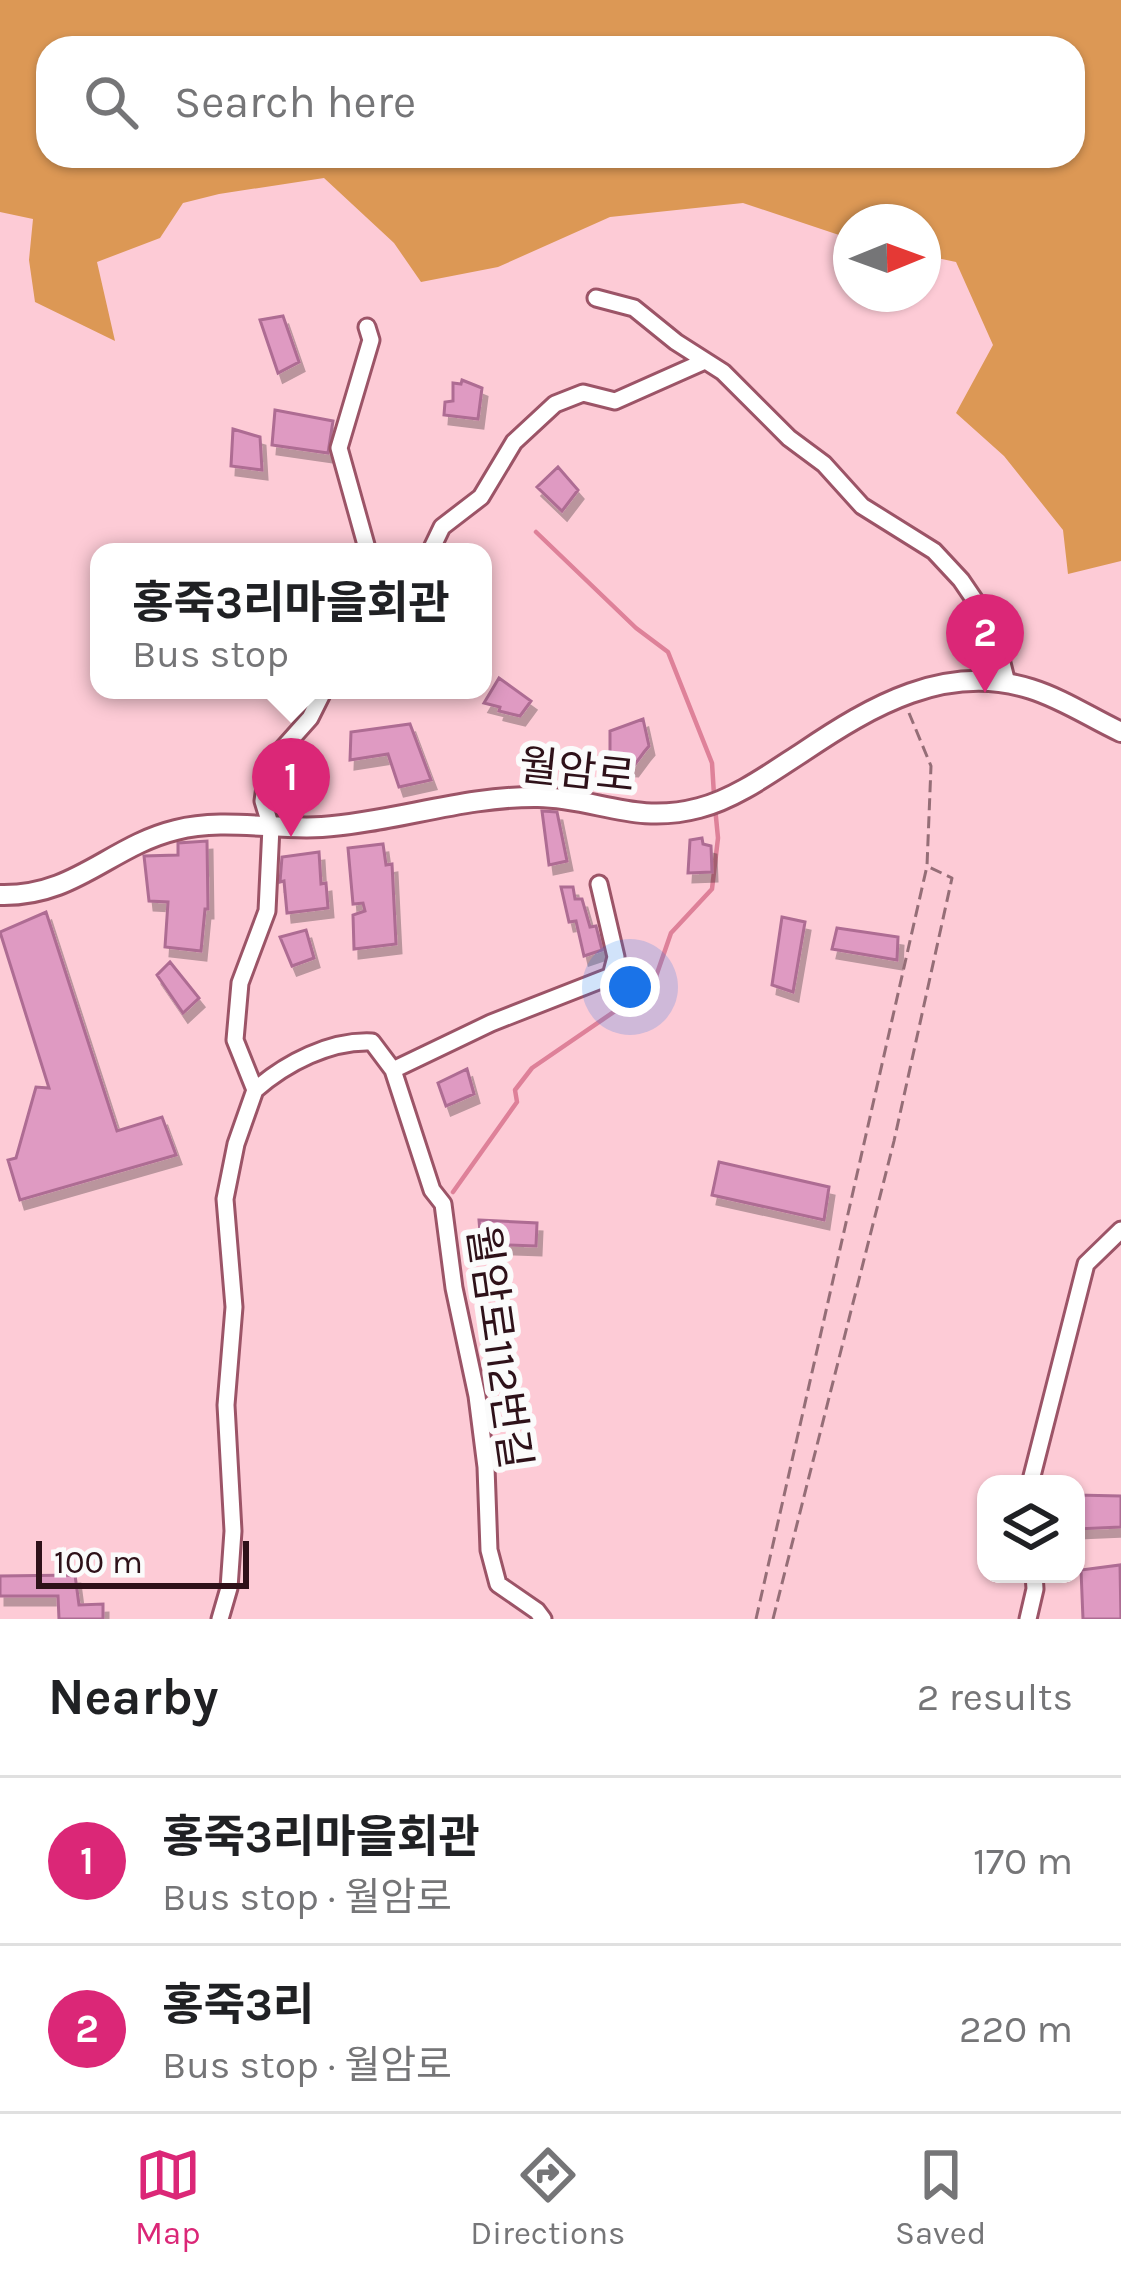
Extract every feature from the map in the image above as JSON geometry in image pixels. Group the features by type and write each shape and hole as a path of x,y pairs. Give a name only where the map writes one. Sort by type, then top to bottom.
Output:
{"street":[{"path":"596,298 634,308 723,372 789,438 824,464 862,506 934,551 993,627 1007,683"},
{"path":"365,543 339,448 371,340 367,327"},
{"path":"434,543 442,526 481,497 514,442 555,404 583,393 615,401 705,361"},
{"name":"월암로","path":"0,895 37,894 62,886 180,829 369,822 497,798 561,799 628,814 715,802 901,694 951,682 1007,683 1052,697 1121,732"},
{"path":"255,1090 235,1040 240,983 267,911 271,826 263,801 268,765 310,718 320,699"},
{"path":"220,1619 229,1588 233,1532 226,1405 234,1306 225,1199 236,1144 255,1090 282,1067 358,1042 372,1042 393,1070 491,1023 611,976 616,957 599,884"},
{"name":"월암로112번길","path":"393,1070 432,1190 442,1204 454,1288 478,1396 493,1567 498,1584 543,1619"},
{"path":"1032,1475 1086,1264 1121,1230"},
{"path":"1028,1619 1035,1583"}],"path":[{"path":"756,1619 927,866 931,766 901,694"},
{"path":"773,1619 894,1141 952,878 927,866"}],"shaded area":[{"path":"0,0 1121,0 1121,561 1068,574 1063,530 1004,456 956,413 993,345 956,262 941,259 941,204 833,204 833,233 743,203 610,217 498,267 421,282 394,243 324,178 219,194 183,203 160,238 97,262 115,341 35,302 29,260 33,219 0,212"}],"building":[{"path":"283,316 299,362 278,373 260,320"},
{"path":"462,380 482,388 478,419 444,415 445,402 453,401 453,383"},
{"path":"275,410 333,421 328,453 272,445"},
{"path":"233,429 260,437 262,470 231,466"},
{"path":"558,467 578,490 562,511 537,487"},
{"path":"499,678 531,701 520,716 499,711 500,707 484,703 492,699"},
{"path":"643,719 649,746 633,767 610,766 610,731"},
{"path":"410,724 431,780 399,787 388,754 350,760 351,732"},
{"path":"542,811 557,812 567,861 549,865"},
{"path":"702,838 703,844 711,846 712,872 688,873 690,840"},
{"path":"207,841 208,909 201,951 165,947 168,902 149,901 144,856 178,855 178,843"},
{"path":"383,844 386,865 392,864 396,944 354,949 353,915 365,911 363,903 353,904 348,848"},
{"path":"319,852 328,908 287,913 284,881 280,882 282,857"},
{"path":"561,887 573,887 575,899 582,899 602,950 584,956"},
{"path":"46,912 117,1131 162,1117 176,1155 20,1200 8,1160 16,1158 36,1087 49,1088 0,932"},
{"path":"782,917 805,922 793,992 772,985"},
{"path":"837,928 898,937 897,960 832,949"},
{"path":"306,930 314,958 292,966 280,937"},
{"path":"170,962 199,998 183,1013 157,975"},
{"path":"467,1069 474,1094 446,1106 438,1083"},
{"path":"719,1162 829,1187 824,1220 712,1195"},
{"path":"479,1220 537,1223 536,1246 481,1244"},
{"path":"1085,1495 1121,1496 1121,1527 1085,1529"},
{"path":"1120,1565 1121,1619 1083,1619 1085,1569"},
{"path":"75,1575 79,1605 103,1604 103,1619 59,1619 58,1596 0,1596 0,1576"}],"waterway":[{"path":"536,532 636,628 668,652 712,763 714,795"},
{"path":"453,1192 517,1102 515,1090 532,1068 653,985 671,933 712,889 718,838 715,807"}],"place":[{"name":"홍죽3리","path":"985,693"},
{"name":"홍죽3리마을회관","path":"291,837"}]}
